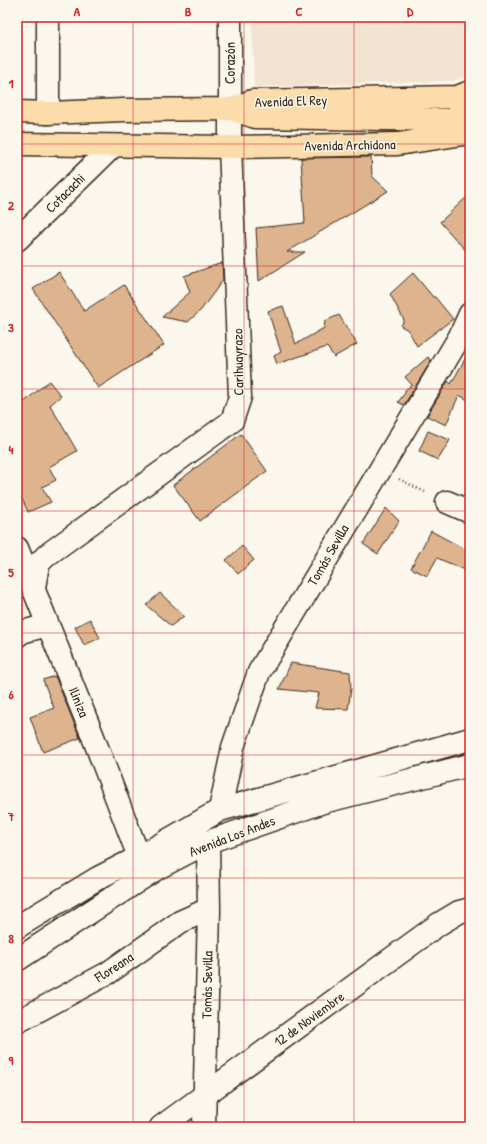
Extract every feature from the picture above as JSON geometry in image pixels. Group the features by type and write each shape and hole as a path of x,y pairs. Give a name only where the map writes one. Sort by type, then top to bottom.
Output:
{"main road":[{"name":"Avenida El Rey","path":"17,112 48,113 123,110 231,110 252,101 457,97 470,92"},
{"path":"231,110 255,117 450,120 470,113"},
{"name":"Avenida Archidona","path":"230,147 398,144 470,133"},
{"path":"17,144 230,147"}],"street":[{"path":"48,17 48,113"},
{"name":"Corazón","path":"230,17 231,110"},
{"name":"Carihuayrazo","path":"34,588 38,564 46,555 232,420 240,397 230,147 231,110"},
{"name":"Cotacachi","path":"17,240 113,146"},
{"name":"Tomás Sevilla","path":"220,810 233,747 259,672 345,526 381,469 459,338 470,314"},
{"path":"447,502 470,512"},
{"name":"Iliniza","path":"17,548 139,857"},
{"path":"17,636 22,632 48,625"},
{"name":"Avenida Los Andes","path":"17,927 98,878 139,857 220,810 470,739"},
{"name":"Avenida Los Andes","path":"17,960 156,869 208,842 323,802 470,765"},
{"name":"Tomás Sevilla","path":"204,1127 209,909 208,842"},
{"name":"Floreana","path":"17,1022 108,973 180,922 209,909"},
{"name":"12 de Noviembre","path":"161,1127 204,1094 464,911"}],"path":[{"path":"381,469 447,502"}],"shaded area":[{"path":"252,17 470,17 470,75 454,81 254,87"}],"building":[{"path":"371,157 372,176 388,191 287,252 305,252 259,281 256,228 305,223 301,158"},
{"path":"470,194 470,255 440,222"},
{"path":"222,263 223,280 201,310 188,322 162,317 190,292 184,276"},
{"path":"59,272 84,311 124,285 164,345 98,388 33,289"},
{"path":"413,273 453,319 417,346 408,330 401,326 404,320 390,294"},
{"path":"283,306 296,344 324,328 325,321 339,315 357,344 334,357 327,347 277,364 274,356 281,352 268,311"},
{"path":"470,350 470,401 459,395 446,425 427,416 448,381 451,384"},
{"path":"428,357 431,361 404,405 398,402 405,393 405,390 412,385 405,377"},
{"path":"49,381 61,396 50,405 77,451 49,467 56,480 42,487 51,502 28,512 17,488 17,408"},
{"path":"428,431 450,440 438,460 419,451"},
{"path":"241,434 267,471 200,521 173,485"},
{"path":"386,508 399,521 378,554 363,544"},
{"path":"431,531 470,552 470,572 437,558 427,576 411,568"},
{"path":"242,546 254,560 238,574 226,560"},
{"path":"160,593 184,616 171,626 146,605"},
{"path":"90,619 100,638 84,645 75,627"},
{"path":"291,663 350,672 351,689 348,709 315,708 319,693 279,689"},
{"path":"55,676 80,738 43,752 30,717 54,708 43,680"}]}
